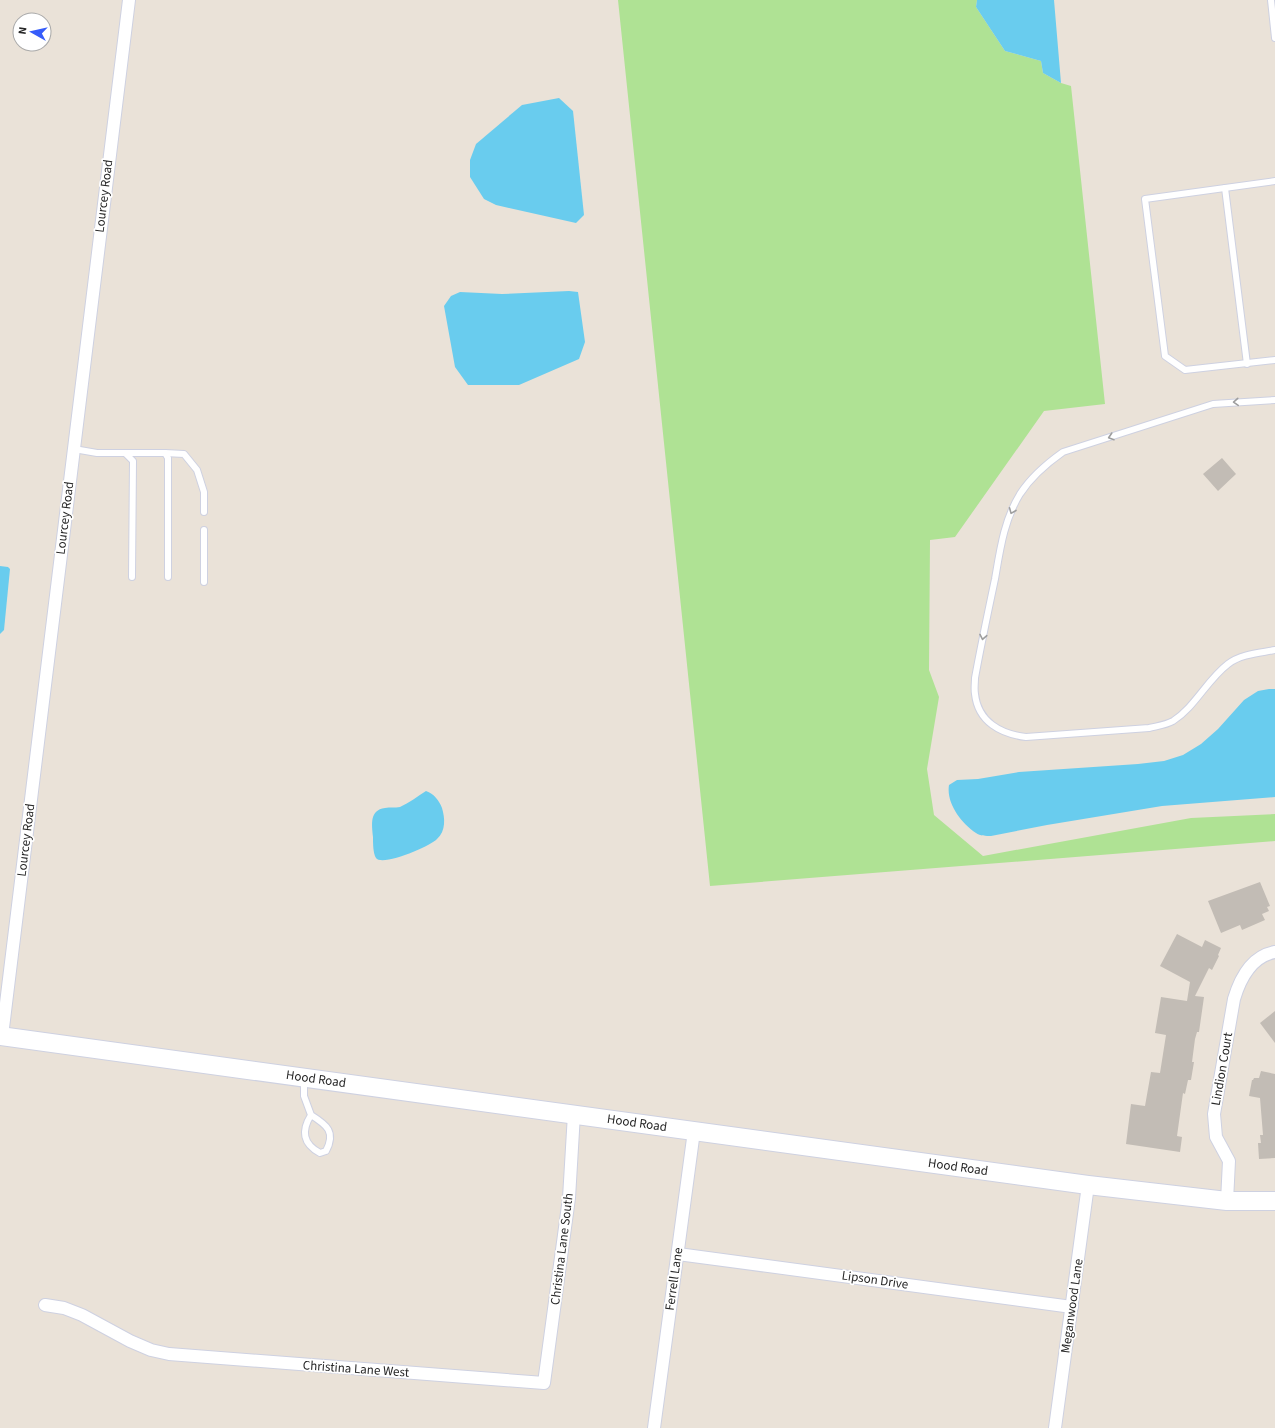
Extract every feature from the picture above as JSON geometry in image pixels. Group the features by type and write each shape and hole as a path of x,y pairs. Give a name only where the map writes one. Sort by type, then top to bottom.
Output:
{"street":[{"name":"Lourcey Road","path":"1,1036 129,0"},
{"name":"Lindion Court","path":"1227,1201 1229,1162 1216,1137 1214,1114 1234,999 1239,982 1251,966 1268,953 1275,952"},
{"name":"Hood Road","path":"1,1036 1088,1185 1227,1201 1275,1201"},
{"name":"Christina Lane South","path":"544,1383 569,1198 574,1114"},
{"name":"Ferrell Lane","path":"654,1428 694,1131"},
{"name":"Meganwood Lane","path":"1055,1428 1088,1185"},
{"name":"Lipson Drive","path":"678,1254 1072,1307"},
{"name":"Christina Lane West","path":"45,1305 64,1308 82,1315 130,1341 151,1350 169,1354 544,1383"}],"lane":[{"path":"1271,0 1275,38"},
{"path":"1275,181 1145,199 1165,356 1185,370 1275,360"},
{"path":"1225,188 1247,364"},
{"path":"1275,400 1213,404 1063,452 1032,478 1020,494 1012,509 1003,535 975,678 975,694 980,710 987,720 998,730 1012,735 1026,737 1149,728 1172,722 1184,713 1217,673 1230,663 1245,656 1275,650"},
{"path":"74,449 97,453 184,454 197,470 204,492 204,512"},
{"path":"165,453 168,458 168,577"},
{"path":"125,454 133,461 132,577"},
{"path":"204,530 204,582"},
{"path":"304,1077 304,1096 311,1115 325,1123 329,1131 330,1142 326,1151 320,1153 307,1144 305,1135 306,1123 311,1115"}],"green space":[{"path":"618,0 977,0 976,7 1005,51 1041,61 1043,73 1061,83 1071,86 1105,404 1044,411 955,537 930,540 929,670 939,697 927,769 934,815 983,856 1191,818 1275,814 1275,841 710,886"}],"water":[{"path":"977,0 1054,0 1061,83 1043,73 1041,61 1005,51 976,7"},
{"path":"559,98 573,111 584,215 576,223 496,205 484,199 470,177 470,160 476,144 522,105"},
{"path":"569,291 578,292 585,342 579,359 519,385 468,385 455,367 444,306 451,296 460,292 502,294"},
{"path":"0,566 8,567 10,569 4,630 0,634"},
{"path":"1275,689 1275,797 1162,806 991,836 979,835 970,829 960,818 952,805 949,785 957,780 978,779 1019,772 1138,764 1164,761 1183,755 1201,744 1218,729 1244,700 1258,691"},
{"path":"426,791 436,798 442,808 444,824 440,836 426,846 396,858 380,860 376,858 373,848 372,823 376,812 380,809 400,807"}],"building":[{"path":"1222,458 1236,474 1218,491 1203,474"},
{"path":"1260,882 1270,906 1267,907 1269,911 1262,914 1265,920 1242,930 1240,925 1221,933 1208,901"},
{"path":"1177,934 1202,947 1205,940 1221,948 1212,970 1209,968 1195,996 1204,997 1199,1032 1197,1032 1195,1039 1192,1062 1194,1062 1191,1080 1188,1080 1185,1094 1183,1093 1177,1136 1182,1137 1180,1152 1126,1144 1131,1104 1145,1106 1151,1072 1160,1073 1166,1035 1155,1033 1161,997 1187,1001 1190,982 1160,966"},
{"path":"1275,1011 1275,1043 1260,1023"},
{"path":"1261,1071 1275,1074 1275,1158 1259,1159 1258,1143 1261,1143 1260,1135 1263,1135 1260,1098 1249,1096 1252,1080 1254,1078 1259,1078"}]}
